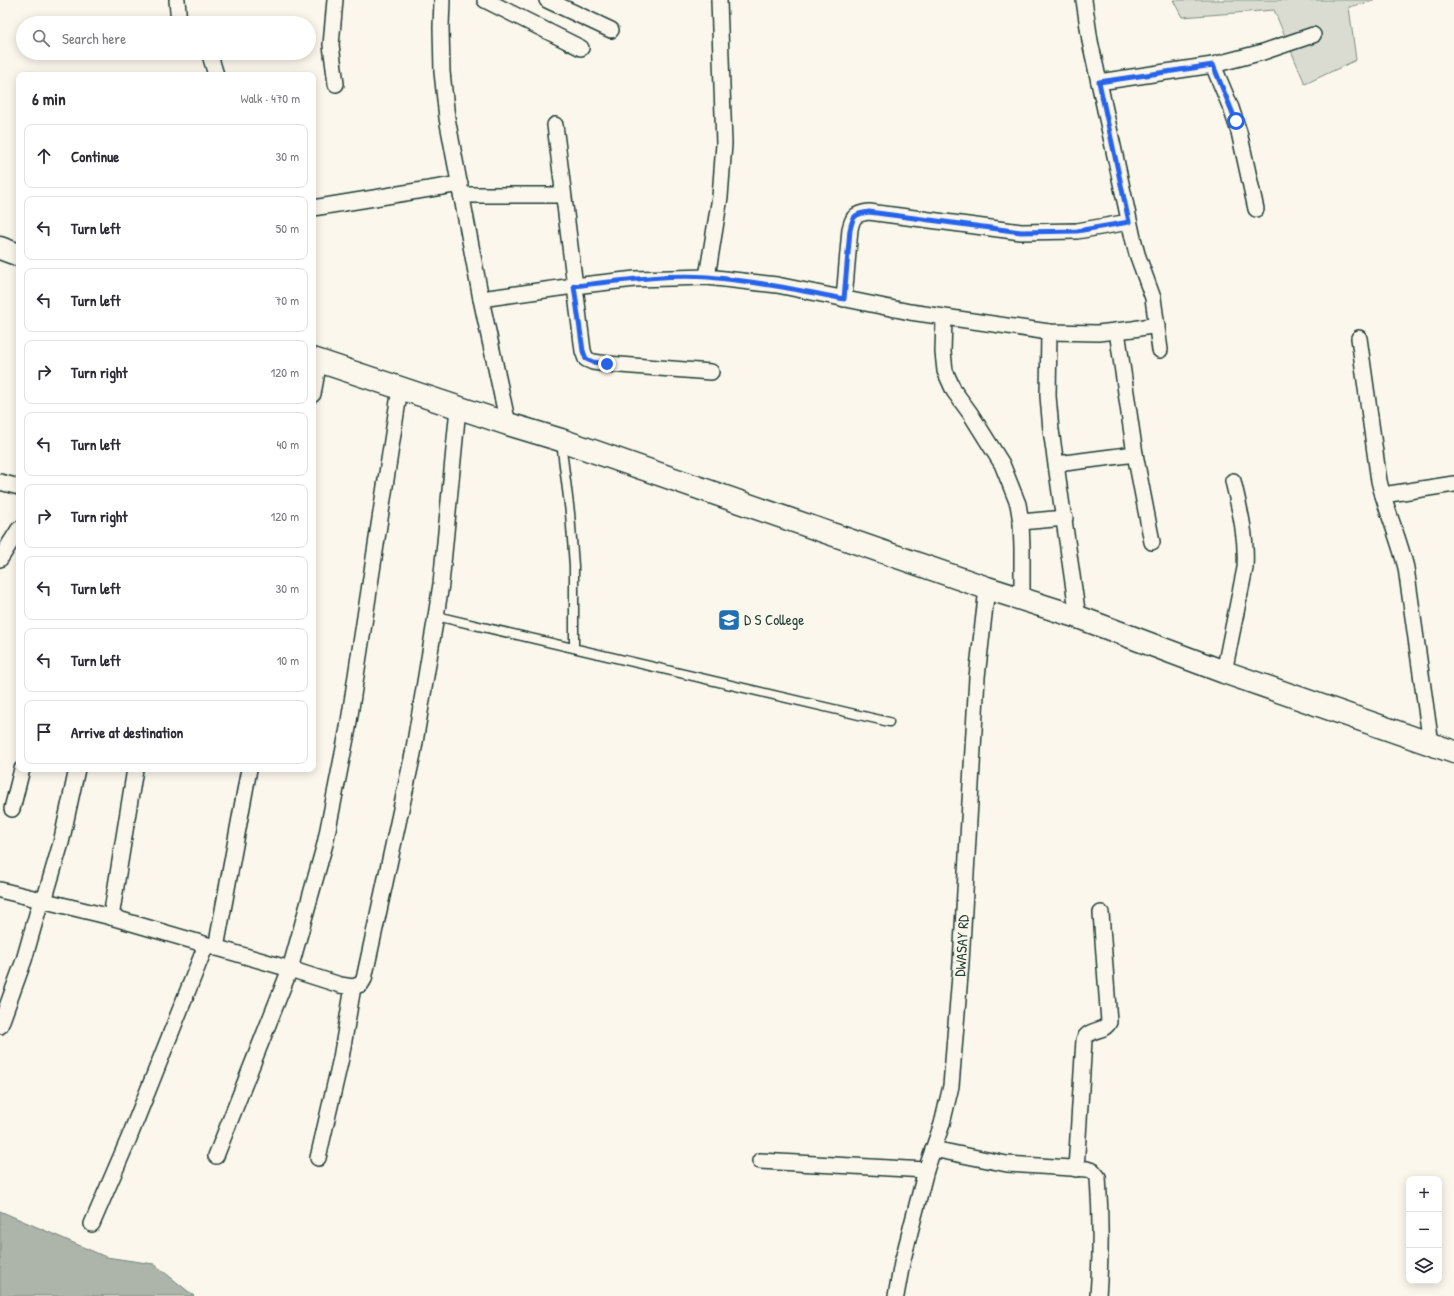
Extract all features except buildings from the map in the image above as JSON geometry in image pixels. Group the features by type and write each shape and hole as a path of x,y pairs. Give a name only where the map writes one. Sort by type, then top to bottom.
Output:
{"highway":[{"path":"0,248 16,254"},
{"path":"316,360 458,408 560,440 1022,600 1078,617 1224,672 1431,744 1454,755"}],"street":[{"path":"177,0 178,16"},
{"path":"335,0 331,45 336,84"},
{"path":"442,0 440,27 442,72 447,118 460,190 508,424"},
{"path":"485,0 581,48"},
{"path":"547,0 611,30"},
{"path":"707,277 720,197 724,144 720,0"},
{"path":"1084,0 1090,41 1129,222 1137,254 1153,298 1160,350"},
{"path":"1099,82 1213,65 1263,52 1313,35"},
{"path":"212,60 215,72"},
{"path":"1213,65 1240,132 1256,209"},
{"path":"555,125 574,286 583,351 586,359 593,362 607,364 711,372"},
{"path":"316,208 460,190 563,195"},
{"path":"844,299 850,230 852,219 858,213 869,212 1021,232 1077,231 1129,222"},
{"path":"482,300 574,286 635,279 707,277 777,285 944,318 1049,332 1098,333 1157,325"},
{"path":"944,318 943,352 945,371 954,391 970,412 1002,464 1018,504 1021,522 1022,600"},
{"path":"1117,331 1135,454 1152,542"},
{"path":"1049,332 1048,396 1051,430 1078,617"},
{"path":"1359,338 1376,460 1383,495 1400,544 1406,568 1431,744"},
{"path":"216,1156 290,969 325,844 348,728 400,388"},
{"path":"0,890 111,917 340,985 354,987 361,984 364,980 413,754 436,616 458,408"},
{"path":"1057,464 1135,454"},
{"path":"1224,672 1242,587 1246,560 1244,531 1233,481"},
{"path":"0,482 16,486"},
{"path":"1383,495 1454,484"},
{"path":"1021,522 1064,518"},
{"path":"0,559 16,534"},
{"name":"DWASAY RD","path":"896,1296 902,1263 926,1170 942,1124 951,1086 961,963 978,677 987,588"},
{"path":"12,809 21,772"},
{"path":"0,1026 24,960 61,843 76,772"},
{"path":"111,917 135,772"},
{"path":"92,1224 211,946 248,772"},
{"path":"1076,1169 1084,1040 1088,1034 1105,1027 1109,1022 1101,913"},
{"path":"318,1158 341,1058 354,987"},
{"path":"933,1149 1006,1164 1093,1171 1098,1177 1101,1236 1098,1296"},
{"path":"760,1161 926,1170"}],"lane":[{"path":"560,440 570,513 574,566 574,648"},
{"path":"436,616 889,722"}],"shaded area":[{"path":"1173,0 1373,1 1349,7 1356,60 1305,84 1274,10 1182,17"},
{"path":"0,1211 106,1257 154,1264 194,1296 0,1296"}],"place":[{"name":"D S College","path":"729,620"}],"route":[{"path":"607,364 593,362 586,359 583,351 574,286 635,279 707,277 777,285 844,299 850,230 852,219 858,213 869,212 1021,232 1077,231 1129,222 1099,82 1213,65 1236,121"}]}
